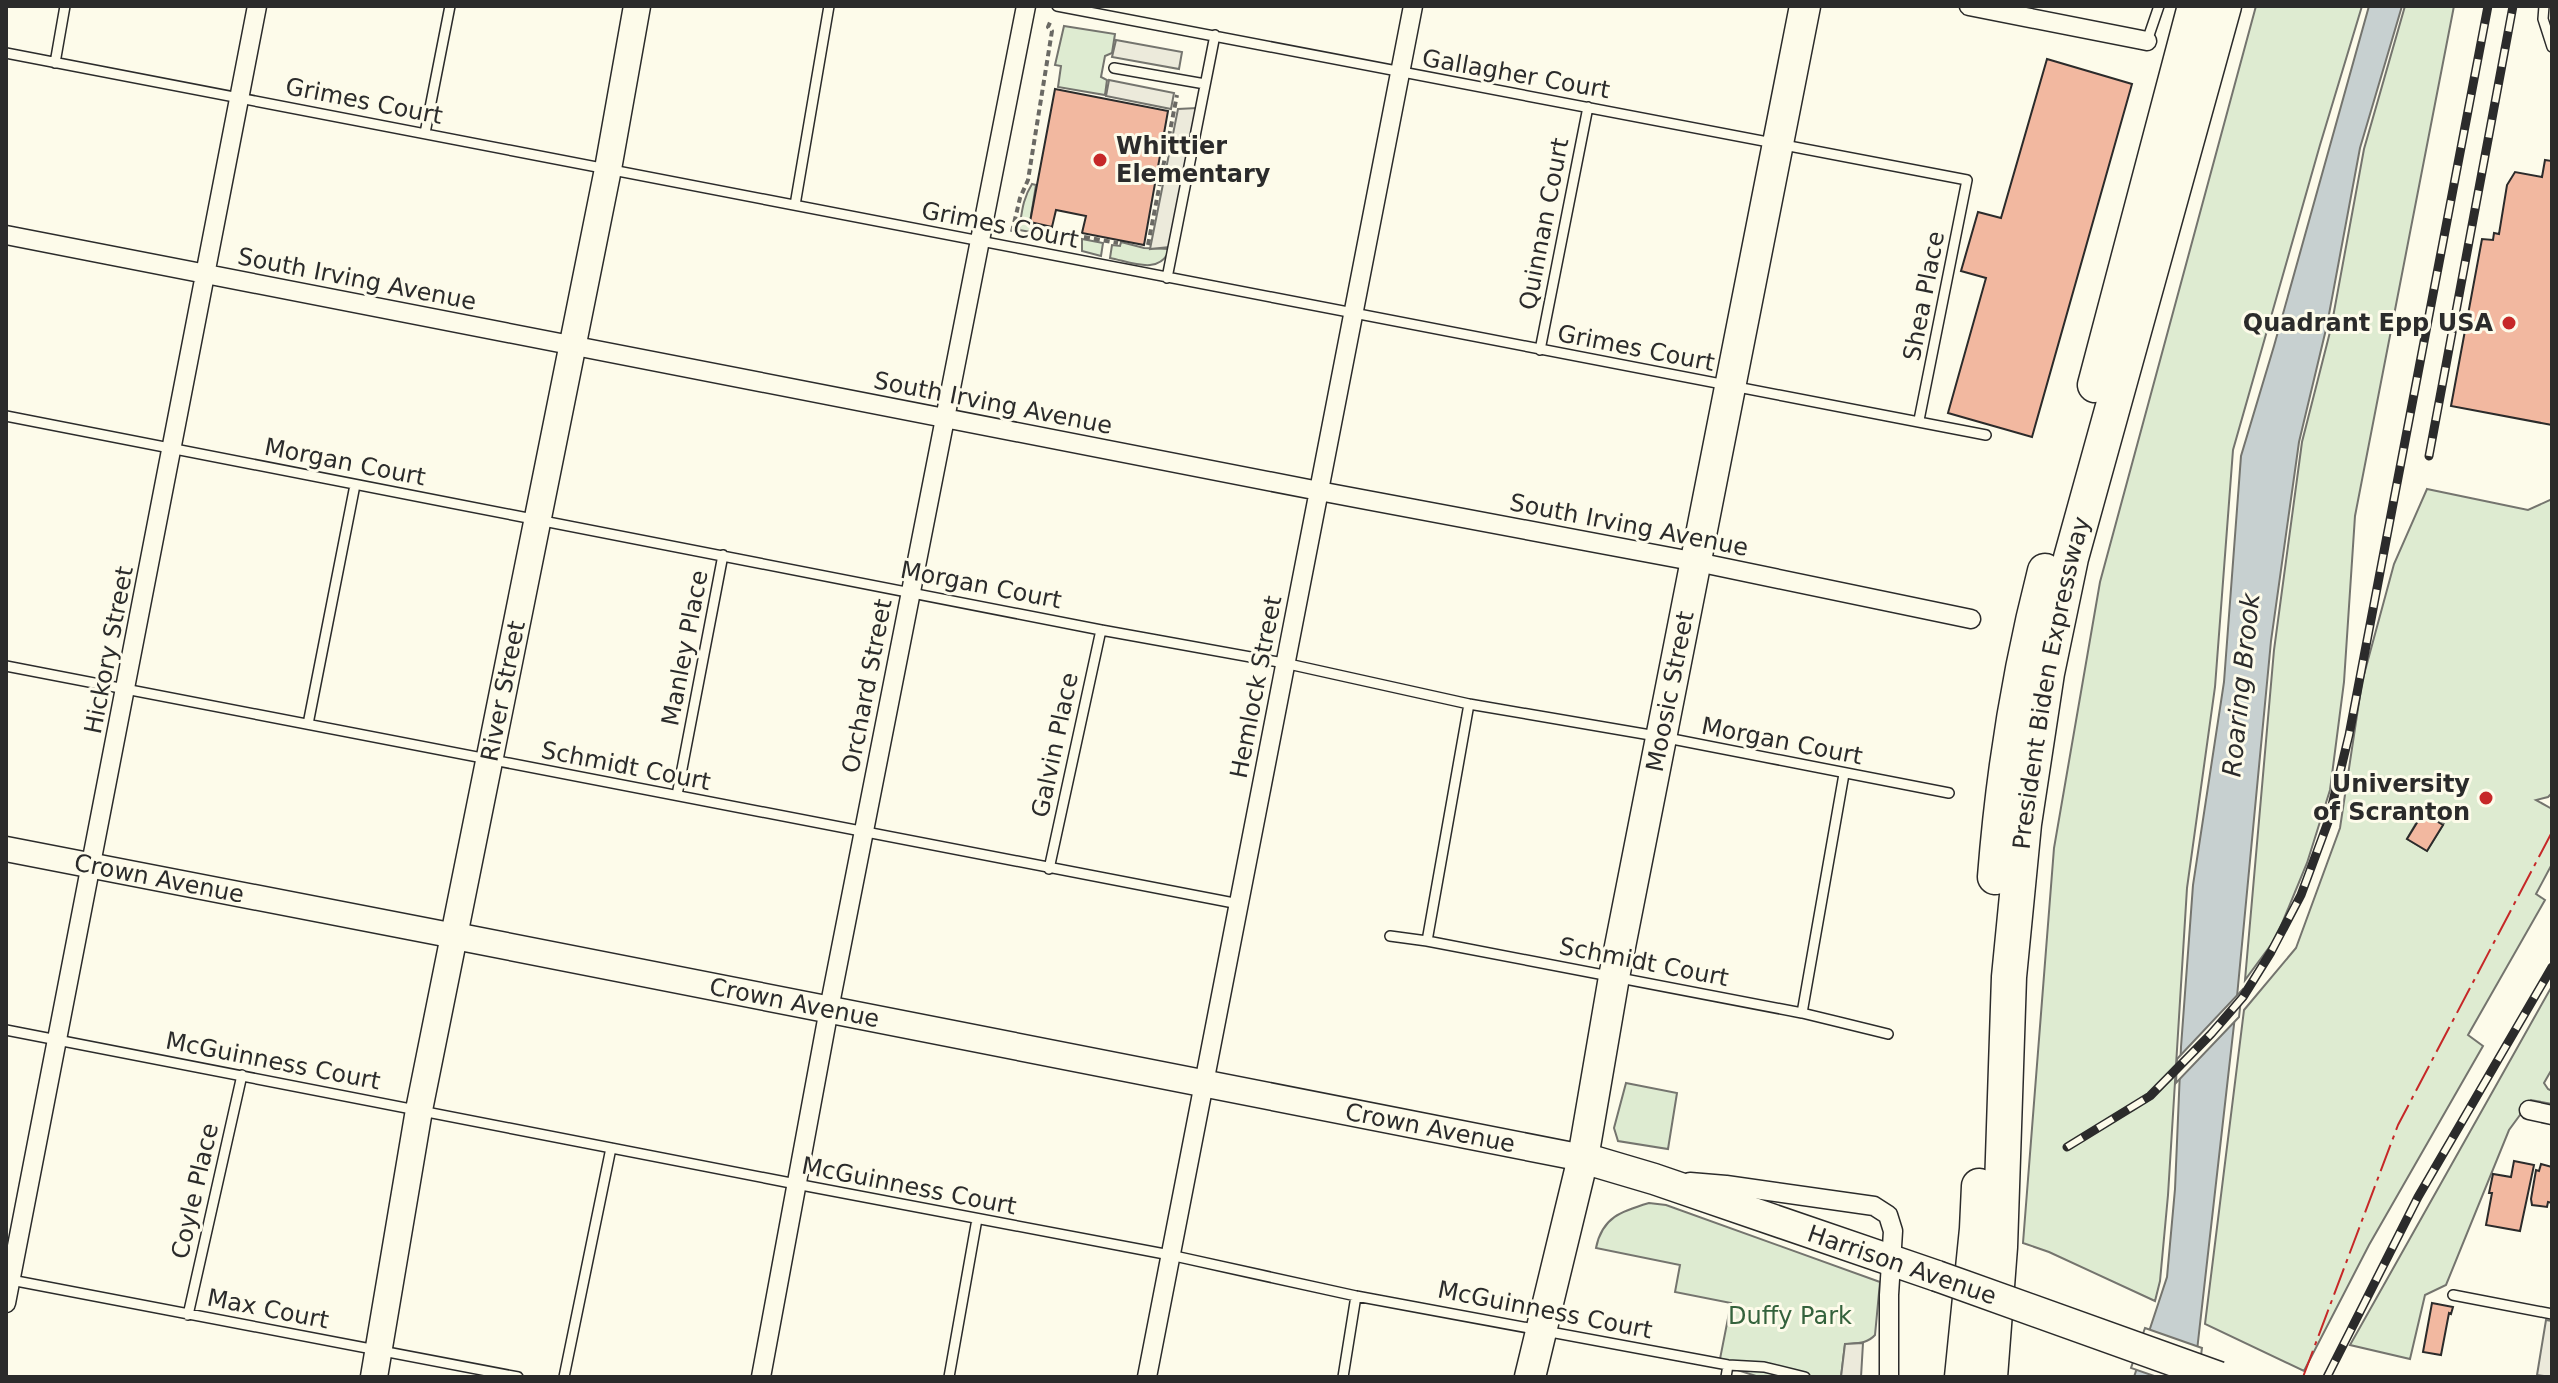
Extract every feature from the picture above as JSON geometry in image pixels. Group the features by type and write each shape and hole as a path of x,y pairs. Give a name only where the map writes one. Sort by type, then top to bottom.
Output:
{"highway":[{"name":"President Biden Expressway","path":"1962,1377 1977,1229 1993,899 2002,796 2012,729 2037,601 2195,6"},
{"name":"President Biden Expressway","path":"1990,1377 1999,1260 2009,977 2024,824 2045,685 2071,558 2224,6"}],"main road":[{"name":"River Street","path":"374,1377 419,1110 608,169 637,6"},
{"name":"Moosic Street","path":"1530,1377 1583,1158 1614,977 1805,6"},
{"name":"Crown Avenue","path":"455,936 1583,1158"},
{"name":"Harrison Avenue","path":"1583,1158 1654,1179 1937,1276 2219,1377"}],"street":[{"name":"Hickory Street","path":"6,1303 257,6"},
{"name":"Orchard Street","path":"761,1377 829,1009 1026,6"},
{"name":"Hemlock Street","path":"1147,1377 1413,6"},
{"path":"1969,6 2147,41"},
{"name":"South Irving Avenue","path":"6,235 1697,562 1971,619"},
{"name":"Crown Avenue","path":"6,849 455,936"},
{"path":"2529,1110 2552,1115"},
{"path":"1654,1179 1726,1185 1874,1206 1888,1215 1892,1261 1889,1377"}],"lane":[{"path":"55,63 65,6"},
{"path":"425,133 450,6"},
{"path":"795,205 829,6"},
{"name":"Gallagher Court","path":"1057,6 1967,180"},
{"path":"2147,41 2159,6"},
{"path":"2544,6 2543,19 2552,47"},
{"path":"1167,278 1215,35"},
{"name":"Grimes Court","path":"6,53 1986,435"},
{"path":"1114,68 1205,84"},
{"name":"Quinnan Court","path":"1540,350 1588,107"},
{"name":"Shea Place","path":"1919,420 1967,180"},
{"name":"Morgan Court","path":"6,416 1284,663 1469,704 1662,737 1949,793"},
{"path":"308,724 355,485"},
{"name":"Manley Place","path":"677,795 723,555"},
{"name":"Galvin Place","path":"1049,869 1101,630"},
{"name":"Schmidt Court","path":"6,666 1239,904"},
{"path":"1427,941 1469,704"},
{"path":"1802,1013 1844,774"},
{"name":"Schmidt Court","path":"1390,936 1802,1013 1888,1034"},
{"name":"McGuinness Court","path":"6,1030 1170,1255 1356,1296 1728,1365 1764,1367 1805,1377"},
{"name":"Coyle Place","path":"188,1315 242,1075"},
{"path":"564,1377 611,1148"},
{"path":"949,1377 977,1219"},
{"name":"Max Court","path":"11,1280 518,1377"},
{"path":"2453,1295 2552,1314"},
{"path":"1343,1377 1356,1296"},
{"path":"1726,1377 1728,1365"}],"path":[{"path":"1011,233 1028,180 1052,16"},
{"path":"1148,245 1181,80"},
{"path":"1084,237 1118,243"}],"green space":[{"path":"2256,6 2362,6 2233,450 2215,687 2187,888 2168,1195 2160,1281 2155,1301 2023,1243 2054,848 2100,582"},
{"path":"2405,6 2454,6 2355,516 2344,682 2330,790 2307,863 2276,938 2245,980 2274,650 2302,442 2331,328 2364,149"},
{"path":"1064,26 1115,34 1112,53 1105,56 1101,77 1107,80 1105,95 1058,87 1061,66 1055,65"},
{"path":"1032,184 1036,185 1031,232 1019,230 1024,201"},
{"path":"1082,239 1103,243 1101,256 1082,251"},
{"path":"1121,242 1144,248 1170,249 1159,262 1136,264 1110,258 1112,245 1120,246"},
{"path":"2427,489 2528,510 2552,499 2552,793 2536,800 2552,809 2552,864 2536,894 2545,900 2468,1035 2483,1046 2369,1245 2304,1371 2205,1324 2244,1010 2296,948 2340,828 2362,682 2394,564","holes":["2422,813 2444,823 2427,851 2407,839"]},
{"path":"2552,986 2552,1069 2544,1083 2552,1091 2552,1104 2531,1100 2509,1130 2446,1285 2425,1295 2410,1359 2350,1345"},
{"path":"1626,1083 1677,1093 1668,1149 1618,1141 1614,1128"},
{"name":"Duffy Park","path":"1649,1203 1666,1205 1880,1282 1875,1335 1865,1342 1845,1344 1841,1377 1759,1377 1719,1364 1731,1303 1675,1292 1680,1265 1596,1248 1608,1222"}],"shaded area":[{"path":"1116,40 1182,52 1179,69 1112,57"},
{"path":"1109,80 1174,93 1171,109 1106,96"},
{"path":"1197,108 1170,247 1150,249 1178,109"},
{"path":"2546,1320 2552,1321 2552,1377 2537,1375"},
{"path":"1863,1343 1861,1377 1841,1377 1845,1344"}],"water":[{"name":"Roaring Brook","path":"2369,6 2402,6 2360,148 2327,325 2299,442 2271,641 2236,1007 2194,1377 2134,1377 2167,1277 2193,885 2224,682 2241,456"}],"pier":[{"path":"2242,990 2239,1017 2176,1083 2177,1059"},
{"path":"2145,1328 2202,1348 2198,1377 2157,1377 2131,1368"}],"building":[{"path":"2047,59 2132,84 2032,437 1948,413 1986,278 1961,271 1978,212 2001,218"},
{"name":"Whittier Elementary","path":"1055,89 1168,111 1144,245 1082,233 1086,216 1056,210 1052,227 1030,222"},
{"name":"Quadrant Epp USA","path":"2545,160 2552,161 2552,425 2451,406 2482,239 2493,240 2494,233 2499,234 2507,185 2515,172 2542,177"},
{"path":"2423,813 2443,825 2427,851 2407,839"},
{"path":"2514,1161 2534,1165 2520,1231 2486,1225 2493,1174 2511,1177"},
{"path":"2541,1164 2552,1167 2552,1203 2548,1202 2547,1207 2532,1205 2531,1199 2536,1170 2539,1171"},
{"path":"2432,1303 2453,1307 2449,1313 2441,1355 2423,1352"}],"railway":[{"path":"2067,1147 2150,1096 2243,997 2301,895 2328,822 2349,735 2488,6"},
{"path":"2429,456 2513,6"},
{"path":"2327,1377 2418,1197 2552,967"}],"power":[{"path":"2303,1377 2398,1125 2552,832"}],"place":[{"name":"Whittier Elementary","path":"1100,160"},
{"name":"Quadrant Epp USA","path":"2509,323"},
{"name":"University of Scranton","path":"2486,798"}]}
